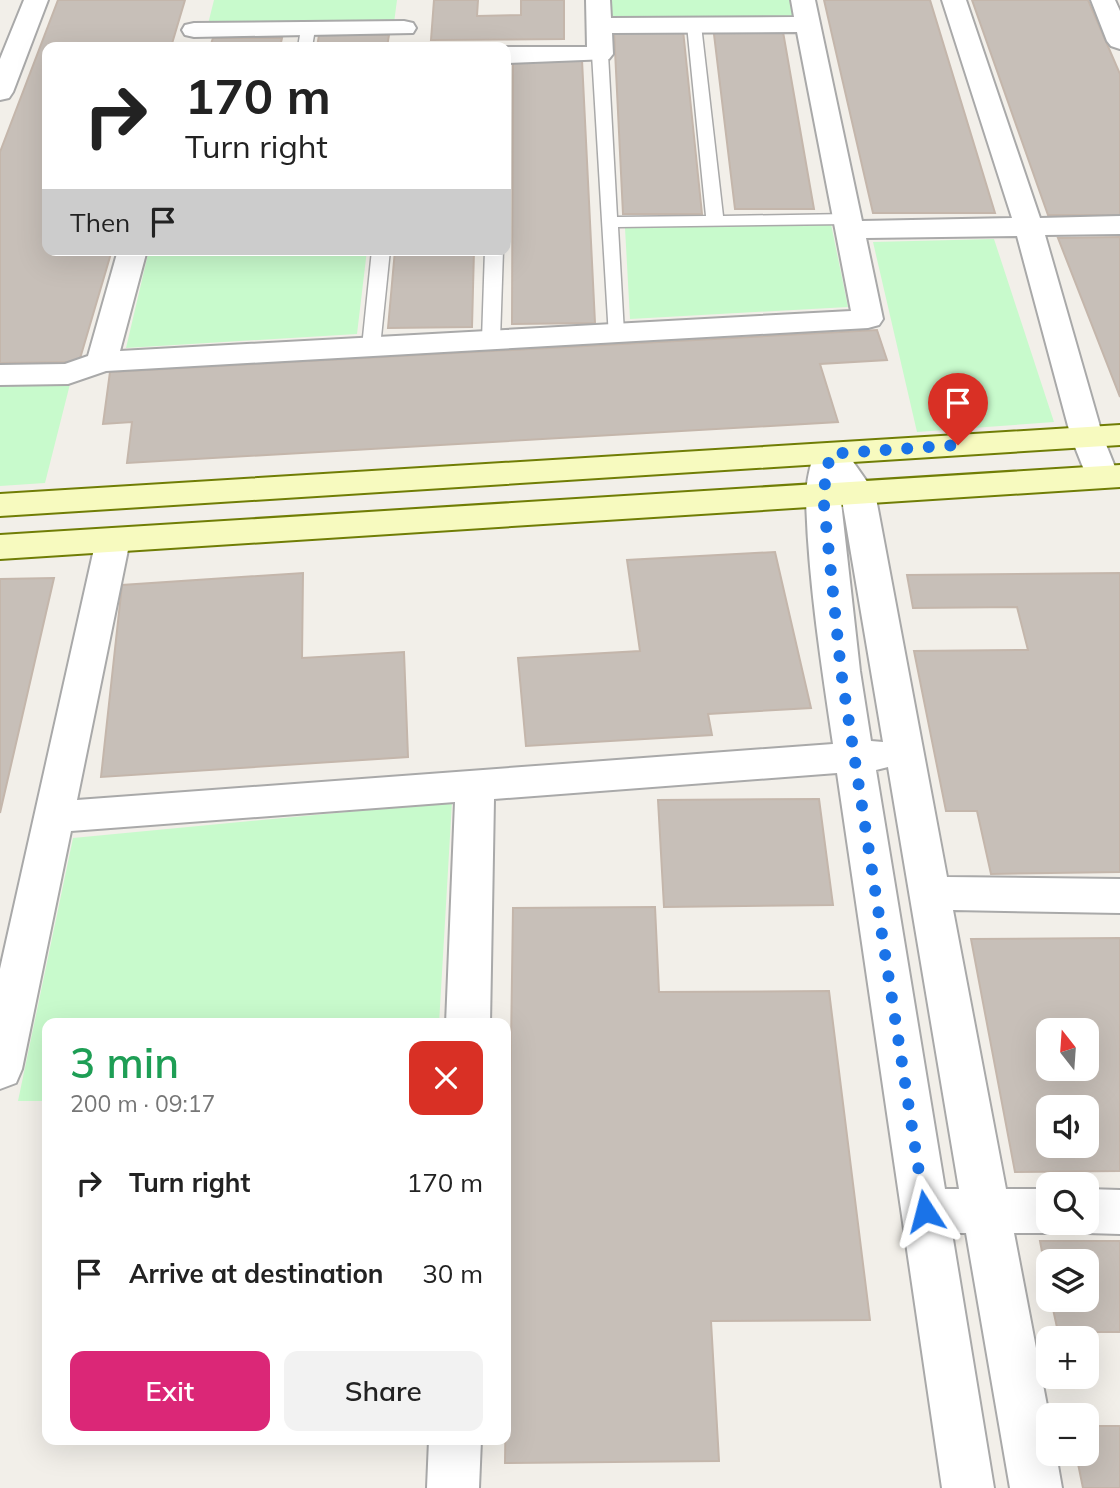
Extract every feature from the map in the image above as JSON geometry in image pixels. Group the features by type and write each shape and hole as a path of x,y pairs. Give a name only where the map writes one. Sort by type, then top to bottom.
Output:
{"street":[{"path":"0,92 36,0"},
{"path":"194,29 306,38 403,38 407,0"},
{"path":"511,55 600,54 598,0"},
{"path":"0,547 1111,477 1087,437 1028,225 954,0"},
{"path":"1102,0 1120,41"},
{"path":"0,375 68,374 102,362 868,319 805,12 694,25 599,26"},
{"path":"849,225 1120,225"},
{"path":"102,362 131,256"},
{"path":"0,505 1120,435"},
{"path":"830,454 905,752 1036,1488"},
{"path":"841,494 841,671 968,1488"},
{"path":"2,1054 113,540"},
{"path":"54,817 905,752"},
{"path":"468,1018 475,785"},
{"path":"930,892 1120,896"},
{"path":"925,1211 1036,1211"},
{"path":"1099,1212 1120,1212"},
{"path":"453,1488 455,1445"}],"lane":[{"path":"694,25 715,219"},
{"path":"600,54 615,333"},
{"path":"609,222 715,219 849,225"},
{"path":"371,347 380,256"},
{"path":"491,340 494,256"}],"green space":[{"path":"214,0 397,0 394,23 208,24"},
{"path":"610,0 791,0 795,19 611,21"},
{"path":"831,224 848,307 630,319 625,228"},
{"path":"994,239 1054,422 917,432 873,242"},
{"path":"148,256 366,256 357,334 126,348"},
{"path":"0,384 70,384 45,483 0,486"},
{"path":"452,802 439,1018 42,1018 42,1101 18,1101 73,838"}],"building":[{"path":"58,0 185,0 172,42 42,42 42,256 110,256 79,362 0,363 0,152"},
{"path":"434,0 478,0 477,16 521,15 521,0 564,0 564,39 431,40"},
{"path":"824,0 930,0 995,213 873,213"},
{"path":"972,0 1088,0 1120,74 1120,215 1048,215"},
{"path":"713,26 782,26 814,209 735,209"},
{"path":"614,30 683,30 702,214 623,214"},
{"path":"319,35 389,35 388,42 318,42"},
{"path":"213,38 282,38 281,42 212,42"},
{"path":"582,60 595,323 512,324 513,61"},
{"path":"1120,237 1120,397 1058,238"},
{"path":"394,256 474,256 472,327 388,328"},
{"path":"877,330 887,360 820,364 838,422 127,463 132,422 103,424 110,372"},
{"path":"775,552 811,708 708,714 712,735 526,746 518,658 640,651 627,560"},
{"path":"303,573 302,658 404,652 408,757 101,777 122,585"},
{"path":"1120,573 1120,872 991,874 977,811 946,811 914,651 1028,650 1017,607 913,608 907,575"},
{"path":"54,578 0,813 0,579"},
{"path":"819,799 833,905 664,907 658,800"},
{"path":"655,907 659,992 829,991 870,1320 711,1321 719,1461 505,1463 505,1445 511,1445 513,908"},
{"path":"1120,938 1120,1171 1015,1172 971,939"},
{"path":"1040,1241 1120,1241 1120,1332 1099,1332 1099,1326 1057,1326 1054,1312 1099,1312 1099,1249 1041,1249"},
{"path":"1099,1426 1120,1426 1120,1488 1083,1488 1078,1466 1099,1466"}],"route":[{"path":"925,1211 841,671 823,495 830,454 958,445"}]}
